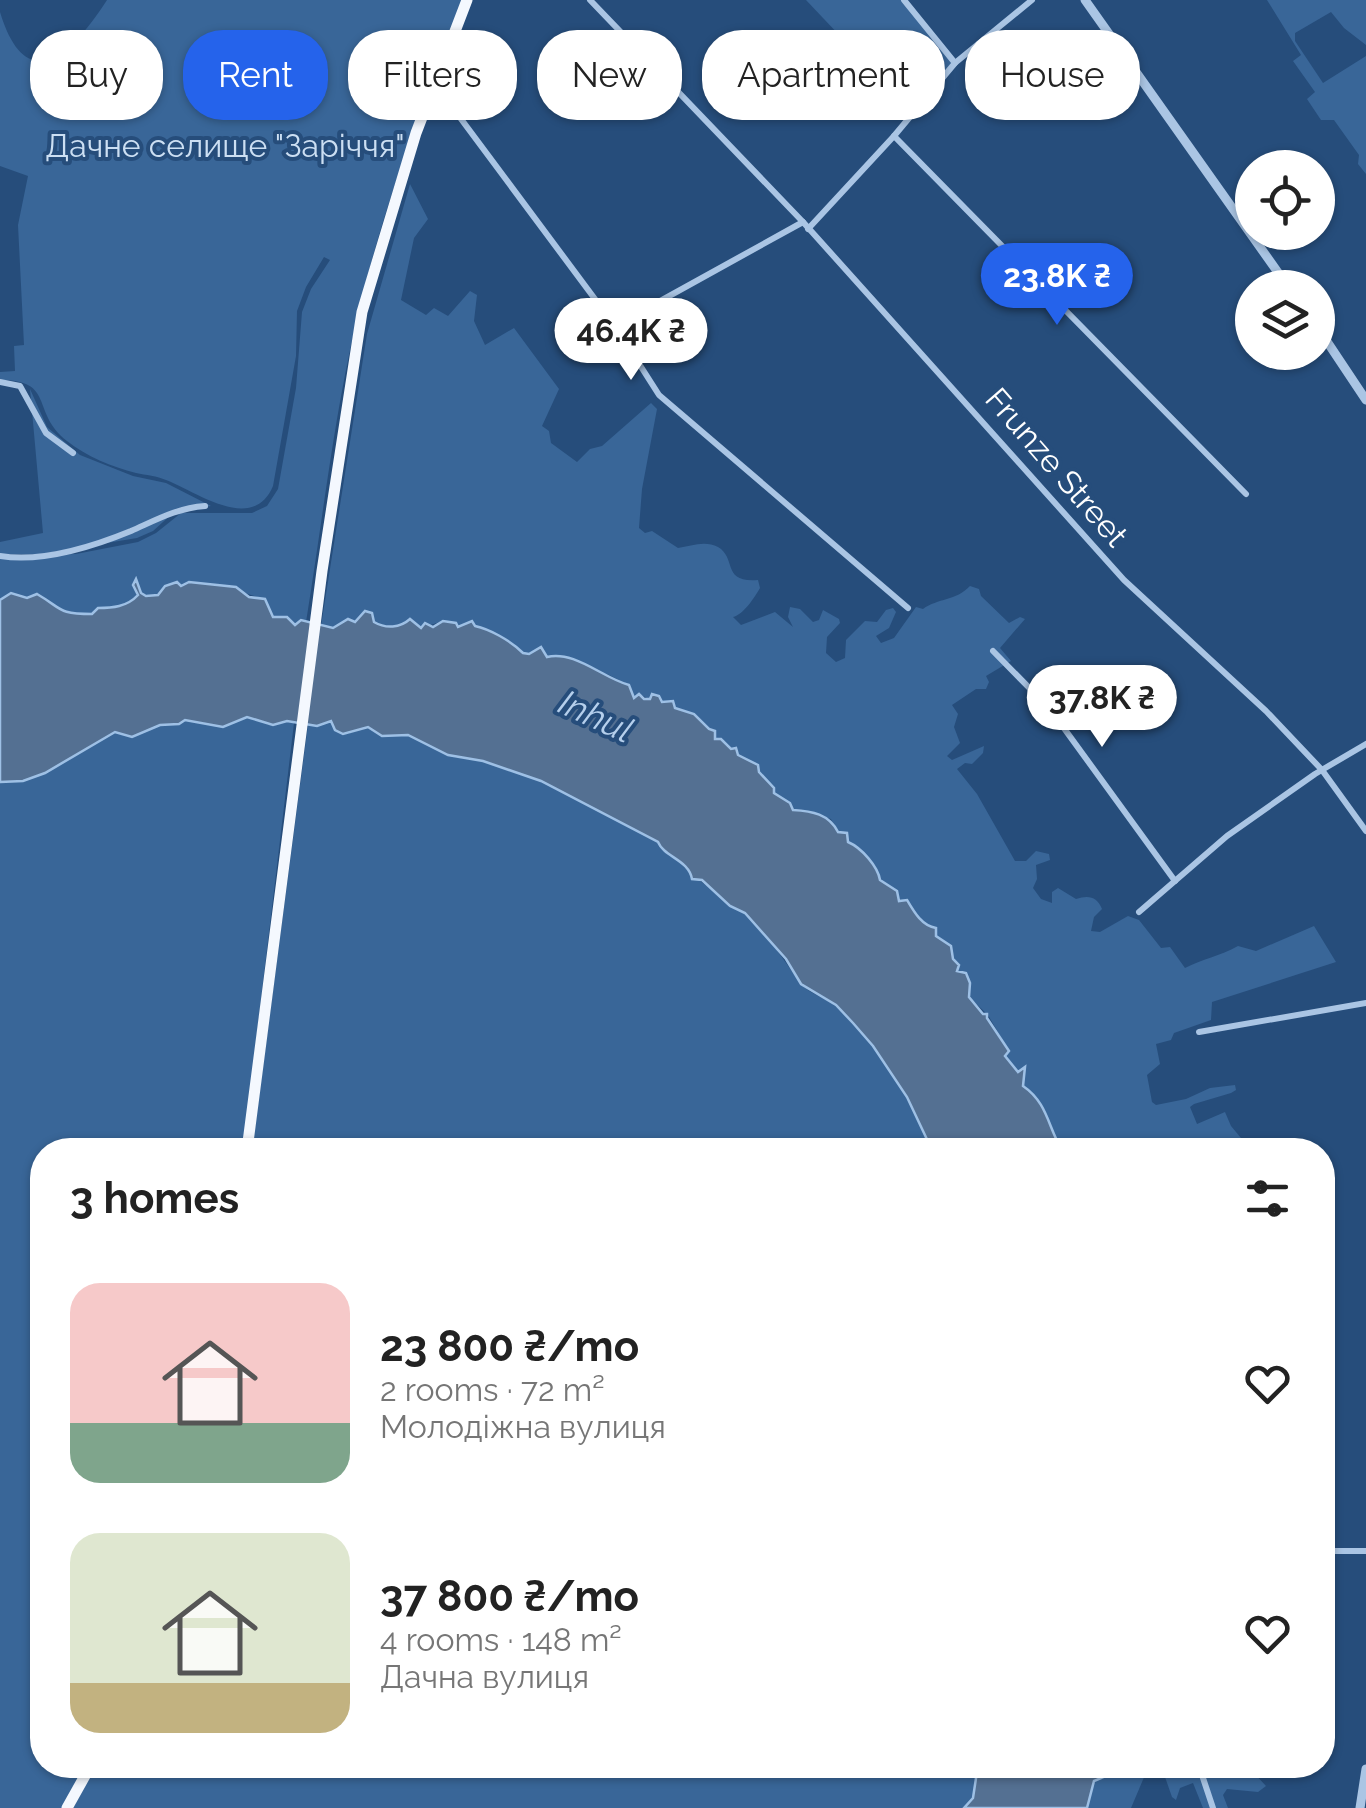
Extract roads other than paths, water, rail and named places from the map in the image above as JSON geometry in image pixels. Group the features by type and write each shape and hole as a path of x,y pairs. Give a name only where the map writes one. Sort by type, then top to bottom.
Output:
{"highway":[{"path":"455,30 467,0"},
{"path":"250,1138 322,571 362,312 421,120"},
{"path":"68,1808 84,1778"}],"street":[{"name":"Frunze Street","path":"590,0 806,225 1124,580 1266,711 1322,770 1366,832"},
{"path":"904,0 955,63"},
{"path":"615,326 806,225 894,136 955,63 1032,0"},
{"path":"1085,0 1276,270"},
{"path":"462,120 615,326 660,394 908,608"},
{"path":"894,136 1246,494"},
{"path":"1335,354 1366,400"},
{"path":"0,382 20,386 46,433 73,453"},
{"path":"0,556 71,552 183,508 205,506"},
{"path":"993,651 1050,709 1175,881"},
{"path":"1140,912 1227,836 1366,744"},
{"path":"1200,1032 1366,1003"},
{"path":"1335,1551 1366,1552"},
{"path":"1360,1808 1366,1770"},
{"path":"1203,1778 1213,1808"}],"water":[{"name":"Inhul","path":"136,579 146,596 158,595 165,586 177,582 181,586 189,582 236,587 249,597 265,599 273,617 287,617 295,625 301,620 333,628 348,619 355,622 365,611 372,613 374,622 388,626 410,619 421,628 425,623 433,627 443,621 458,627 472,621 523,653 541,647 547,657 568,657 629,685 634,698 639,694 650,699 652,694 662,702 673,701 675,708 694,714 715,731 715,739 736,748 738,755 758,765 774,793 790,803 793,810 819,815 838,832 847,833 848,842 868,858 880,880 897,891 899,901 907,900 923,921 936,928 936,936 951,946 953,959 959,965 957,971 966,973 969,997 987,1014 1009,1051 1005,1056 1018,1072 1025,1067 1023,1086 1043,1108 1057,1138 926,1138 907,1097 873,1046 836,1005 801,984 786,959 745,913 730,906 702,880 692,879 686,867 658,842 541,781 483,761 448,755 408,735 382,736 368,727 343,734 335,730 331,721 317,726 287,721 273,725 247,717 223,727 185,720 132,737 115,732 45,773 23,781 0,782 0,600 11,593 27,598 37,594 66,612 92,614 98,608 119,606 134,599 138,595 133,585"},
{"path":"976,1778 1101,1778 1094,1781 1087,1808 964,1808 973,1798"}],"park label":[{"name":"Дачне селище \"Заріччя\"","path":"225,145"}]}
